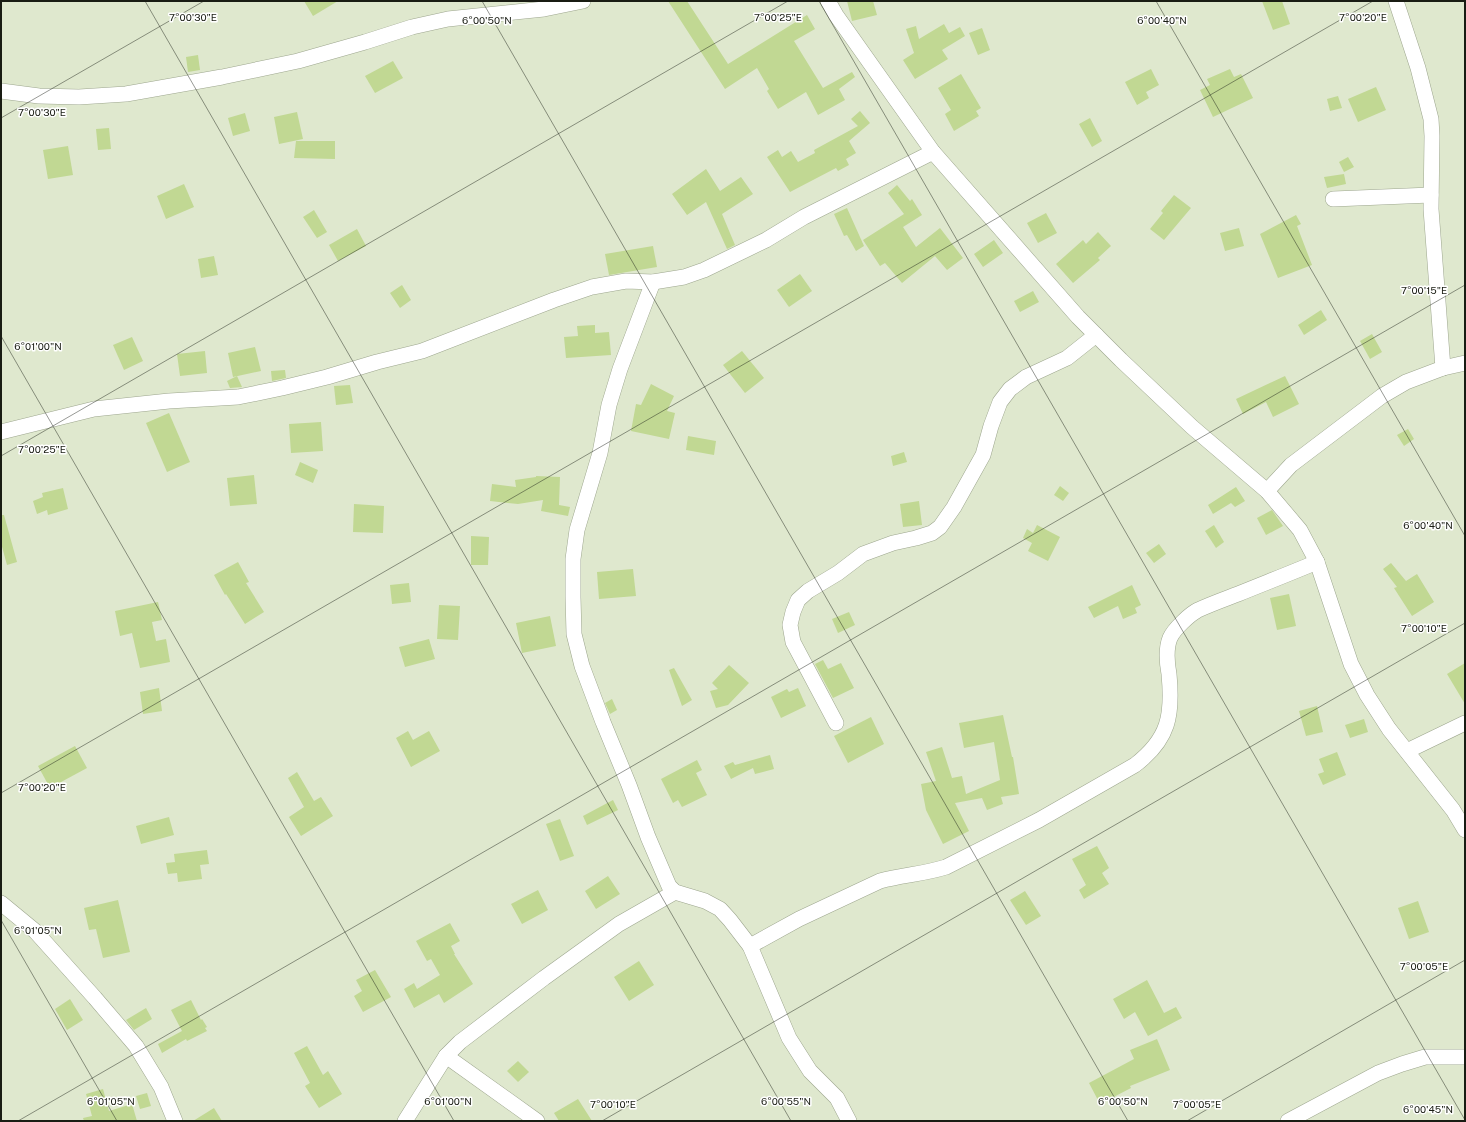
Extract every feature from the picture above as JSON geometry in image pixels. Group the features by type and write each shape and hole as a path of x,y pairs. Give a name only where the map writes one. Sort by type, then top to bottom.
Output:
{"street":[{"path":"1,91 39,96 80,97 126,94 222,78 298,61 412,27 448,19 544,9 583,1"},
{"path":"828,1 836,15 933,152 1017,248 1096,335 1121,360 1192,427 1267,491 1300,530 1317,562 1351,664 1367,695 1389,729 1453,810 1465,830"},
{"path":"1396,1 1418,68 1431,119 1431,209 1443,368"},
{"path":"1,432 100,408 169,400 238,397 282,388 422,351 554,300 592,287 626,281 654,282 684,277 704,270 766,240 804,217 933,152"},
{"path":"1333,199 1431,195"},
{"path":"654,282 620,369 611,398 600,453 577,530 573,559 574,634 582,666 603,722 669,886 675,892 705,901 720,909 750,946 789,1038 810,1071 837,1098 849,1121"},
{"path":"836,723 793,642 790,626 793,612 798,600 808,591 838,573 863,554 893,543 932,533 940,527 954,507 983,455 991,426 1000,402 1010,389 1026,377 1067,358 1096,335"},
{"path":"1267,491 1291,465 1382,396 1406,382 1443,368 1465,363"},
{"path":"750,946 799,919 880,881 893,877 934,871 946,867 1039,820 1135,765 1147,756 1158,743 1168,724 1171,705 1167,662 1168,649 1170,638 1179,626 1197,611 1317,562"},
{"path":"1407,751 1465,723"},
{"path":"405,1121 446,1056 460,1042 619,924 675,892"},
{"path":"1,904 35,931 96,998 136,1046 161,1086 175,1121"},
{"path":"446,1056 537,1121"},
{"path":"1288,1121 1315,1114 1378,1073 1402,1064 1425,1057 1465,1057"}],"building":[{"path":"304,1 338,1 313,16"},
{"path":"668,1 687,1 728,64 807,15 815,29 794,41 823,88 852,72 855,77 839,89 845,100 818,115 806,92 778,109 767,91 769,89 757,68 725,89"},
{"path":"847,1 873,1 877,15 852,21"},
{"path":"1262,1 1282,1 1290,24 1273,30"},
{"path":"944,24 949,33 960,27 965,36 942,50 948,59 915,79 903,60 914,53 906,29 916,26 919,39"},
{"path":"982,28 990,50 978,55 969,33"},
{"path":"198,55 200,70 188,72 186,57"},
{"path":"393,61 403,78 375,93 365,76"},
{"path":"1151,69 1159,85 1146,92 1149,98 1137,105 1125,82"},
{"path":"1230,69 1234,77 1241,74 1253,98 1213,117 1200,90 1210,85 1207,79"},
{"path":"961,74 981,108 976,111 979,116 954,131 945,114 951,110 938,88"},
{"path":"1376,87 1386,110 1358,122 1348,99"},
{"path":"1338,96 1342,108 1330,111 1327,99"},
{"path":"860,111 870,123 849,141 856,153 846,159 849,165 838,171 836,168 790,192 767,157 778,150 782,157 791,151 798,162 815,153 814,150 858,126 851,119"},
{"path":"297,112 303,139 279,144 274,117"},
{"path":"245,113 250,131 233,136 228,118"},
{"path":"1090,118 1102,141 1092,147 1079,124"},
{"path":"109,128 111,149 98,150 96,129"},
{"path":"296,141 335,141 335,159 294,158"},
{"path":"68,146 73,175 48,179 43,150"},
{"path":"1348,157 1354,167 1344,172 1339,162"},
{"path":"706,169 720,191 741,177 753,194 722,214 735,245 727,249 706,202 687,215 672,194"},
{"path":"1344,174 1346,184 1327,188 1324,177"},
{"path":"184,184 194,207 166,219 157,196"},
{"path":"897,185 910,201 912,199 922,215 903,227 916,247 940,228 963,258 947,270 935,256 902,283 885,263 880,266 863,240 904,214 888,193"},
{"path":"1174,195 1191,208 1164,240 1150,229 1163,213 1161,211"},
{"path":"847,208 864,246 856,251 847,235 844,236 834,214"},
{"path":"314,210 327,232 317,238 303,217"},
{"path":"1046,213 1057,233 1038,243 1027,223"},
{"path":"1296,215 1301,224 1297,226 1312,265 1278,278 1260,234"},
{"path":"1239,228 1244,246 1225,251 1220,233"},
{"path":"357,229 366,246 338,261 329,245"},
{"path":"1098,232 1111,246 1098,258 1100,260 1073,283 1056,264 1083,240 1086,244"},
{"path":"994,240 1003,253 983,267 974,254"},
{"path":"653,246 657,267 609,275 605,254"},
{"path":"214,256 218,275 201,278 198,259"},
{"path":"800,274 812,291 789,307 777,290"},
{"path":"402,285 411,300 400,308 390,293"},
{"path":"1033,291 1039,302 1020,312 1014,301"},
{"path":"1321,310 1327,320 1304,335 1298,325"},
{"path":"595,325 595,333 609,332 611,355 566,358 564,337 578,336 577,326"},
{"path":"1372,334 1382,352 1370,359 1360,341"},
{"path":"132,337 143,361 124,370 113,345"},
{"path":"255,347 261,371 233,377 228,353"},
{"path":"205,351 207,373 180,376 177,354"},
{"path":"742,351 764,378 745,393 723,365"},
{"path":"285,370 286,378 272,381 271,371"},
{"path":"237,376 242,387 230,388 227,381"},
{"path":"1285,376 1299,404 1273,417 1266,402 1243,414 1236,399"},
{"path":"651,384 674,396 667,411 675,413 669,439 631,431 636,404 641,405"},
{"path":"350,385 353,403 336,405 334,386"},
{"path":"169,413 190,462 167,472 146,423"},
{"path":"321,422 323,451 291,453 289,424"},
{"path":"1408,429 1414,439 1404,446 1397,435"},
{"path":"688,436 716,441 714,455 686,450"},
{"path":"904,452 907,462 893,466 891,456"},
{"path":"300,462 318,470 313,483 295,475"},
{"path":"254,475 257,504 230,506 227,478"},
{"path":"536,476 560,477 559,505 570,507 568,516 541,511 543,500 518,504 490,501 492,484 516,487 515,480"},
{"path":"1060,486 1069,493 1063,501 1054,495"},
{"path":"1236,487 1245,501 1235,507 1231,503 1213,514 1208,505"},
{"path":"63,488 68,509 48,515 47,510 37,514 33,501 43,497 42,493"},
{"path":"919,501 922,525 903,527 900,504"},
{"path":"354,504 384,506 383,533 353,532"},
{"path":"1272,510 1283,526 1266,535 1257,518"},
{"path":"1,515 4,515 17,562 7,565 1,543"},
{"path":"1037,525 1060,537 1048,561 1028,551 1032,543 1023,538 1027,529 1033,533"},
{"path":"1214,525 1224,542 1216,548 1205,531"},
{"path":"471,536 489,537 488,565 471,565"},
{"path":"1159,544 1166,554 1154,563 1146,553"},
{"path":"238,562 249,582 246,583 264,612 245,624 226,594 225,595 214,575"},
{"path":"1391,563 1406,581 1417,574 1434,602 1412,616 1394,588 1397,587 1383,569"},
{"path":"633,569 636,596 599,599 597,572"},
{"path":"409,583 411,602 392,604 390,585"},
{"path":"1132,585 1141,605 1135,608 1137,613 1123,619 1118,606 1094,618 1088,607"},
{"path":"1289,594 1296,626 1277,630 1270,598"},
{"path":"158,602 162,620 152,622 156,641 166,639 170,662 140,668 132,633 120,636 115,611"},
{"path":"439,605 460,606 458,640 437,639"},
{"path":"849,612 855,625 838,633 832,619"},
{"path":"550,616 556,646 522,653 516,623"},
{"path":"429,639 435,659 405,667 399,647"},
{"path":"823,660 828,669 841,663 854,688 833,698 815,664"},
{"path":"1465,663 1465,704 1447,674"},
{"path":"729,665 749,683 728,705 716,708 710,691 718,689 712,683"},
{"path":"674,668 692,700 682,706 669,670"},
{"path":"159,688 162,711 143,714 140,692"},
{"path":"798,688 806,706 781,718 771,697 787,689 789,692"},
{"path":"612,699 617,710 610,714 605,703"},
{"path":"1317,706 1323,732 1306,736 1299,711"},
{"path":"1003,715 1013,757 1019,794 1001,797 1003,804 987,810 982,798 955,803 969,831 943,844 926,810 921,784 936,781 926,752 942,747 952,778 962,776 966,794 1000,780 994,742 964,748 959,723"},
{"path":"871,717 884,744 848,763 834,736"},
{"path":"1364,719 1368,732 1350,738 1345,725"},
{"path":"408,731 413,740 429,731 440,751 411,767 396,738"},
{"path":"75,746 87,768 50,788 38,766"},
{"path":"1337,752 1346,775 1323,785 1318,774 1324,772 1319,759"},
{"path":"770,755 774,769 755,774 753,768 731,779 724,766 733,762 735,765"},
{"path":"697,760 702,770 696,773 707,795 682,807 678,800 673,803 661,779"},
{"path":"297,772 314,801 321,797 333,816 301,836 289,817 304,807 288,778"},
{"path":"613,800 618,810 587,825 583,816"},
{"path":"169,817 174,835 141,844 136,826"},
{"path":"560,819 574,856 560,861 546,824"},
{"path":"1097,846 1109,868 1102,873 1109,884 1084,899 1079,890 1086,885 1072,859"},
{"path":"207,850 209,864 200,865 202,879 178,882 177,873 168,874 166,863 175,862 174,854"},
{"path":"608,876 620,894 596,909 585,891"},
{"path":"538,890 548,910 522,924 511,904"},
{"path":"1025,891 1041,916 1026,925 1010,900"},
{"path":"118,900 130,952 103,958 96,929 89,930 84,908"},
{"path":"1418,901 1429,932 1409,939 1398,908"},
{"path":"450,923 460,941 451,946 454,954 473,984 444,1003 439,994 414,1008 404,989 414,983 417,989 440,975 431,959 427,961 416,941"},
{"path":"639,961 654,985 629,1001 614,977"},
{"path":"375,970 391,997 363,1012 354,996 362,991 356,980"},
{"path":"1147,980 1164,1013 1176,1007 1182,1018 1148,1036 1135,1012 1124,1019 1113,999"},
{"path":"70,999 83,1020 67,1030 55,1009"},
{"path":"191,1000 201,1020 202,1019 207,1027 205,1028 207,1031 187,1041 186,1039 162,1053 158,1044 182,1031 171,1010"},
{"path":"146,1008 152,1019 134,1030 126,1020"},
{"path":"1157,1039 1170,1070 1130,1086 1131,1088 1100,1104 1089,1083 1134,1059 1130,1050"},
{"path":"307,1046 323,1075 328,1071 342,1094 319,1108 305,1086 310,1083 294,1053"},
{"path":"518,1061 529,1072 518,1082 507,1071"},
{"path":"103,1089 109,1111 132,1104 137,1121 84,1121 83,1118 92,1116 86,1094"},
{"path":"147,1093 151,1106 140,1109 136,1096"},
{"path":"578,1099 592,1121 559,1121 554,1113"},
{"path":"214,1108 222,1121 193,1121"}]}
